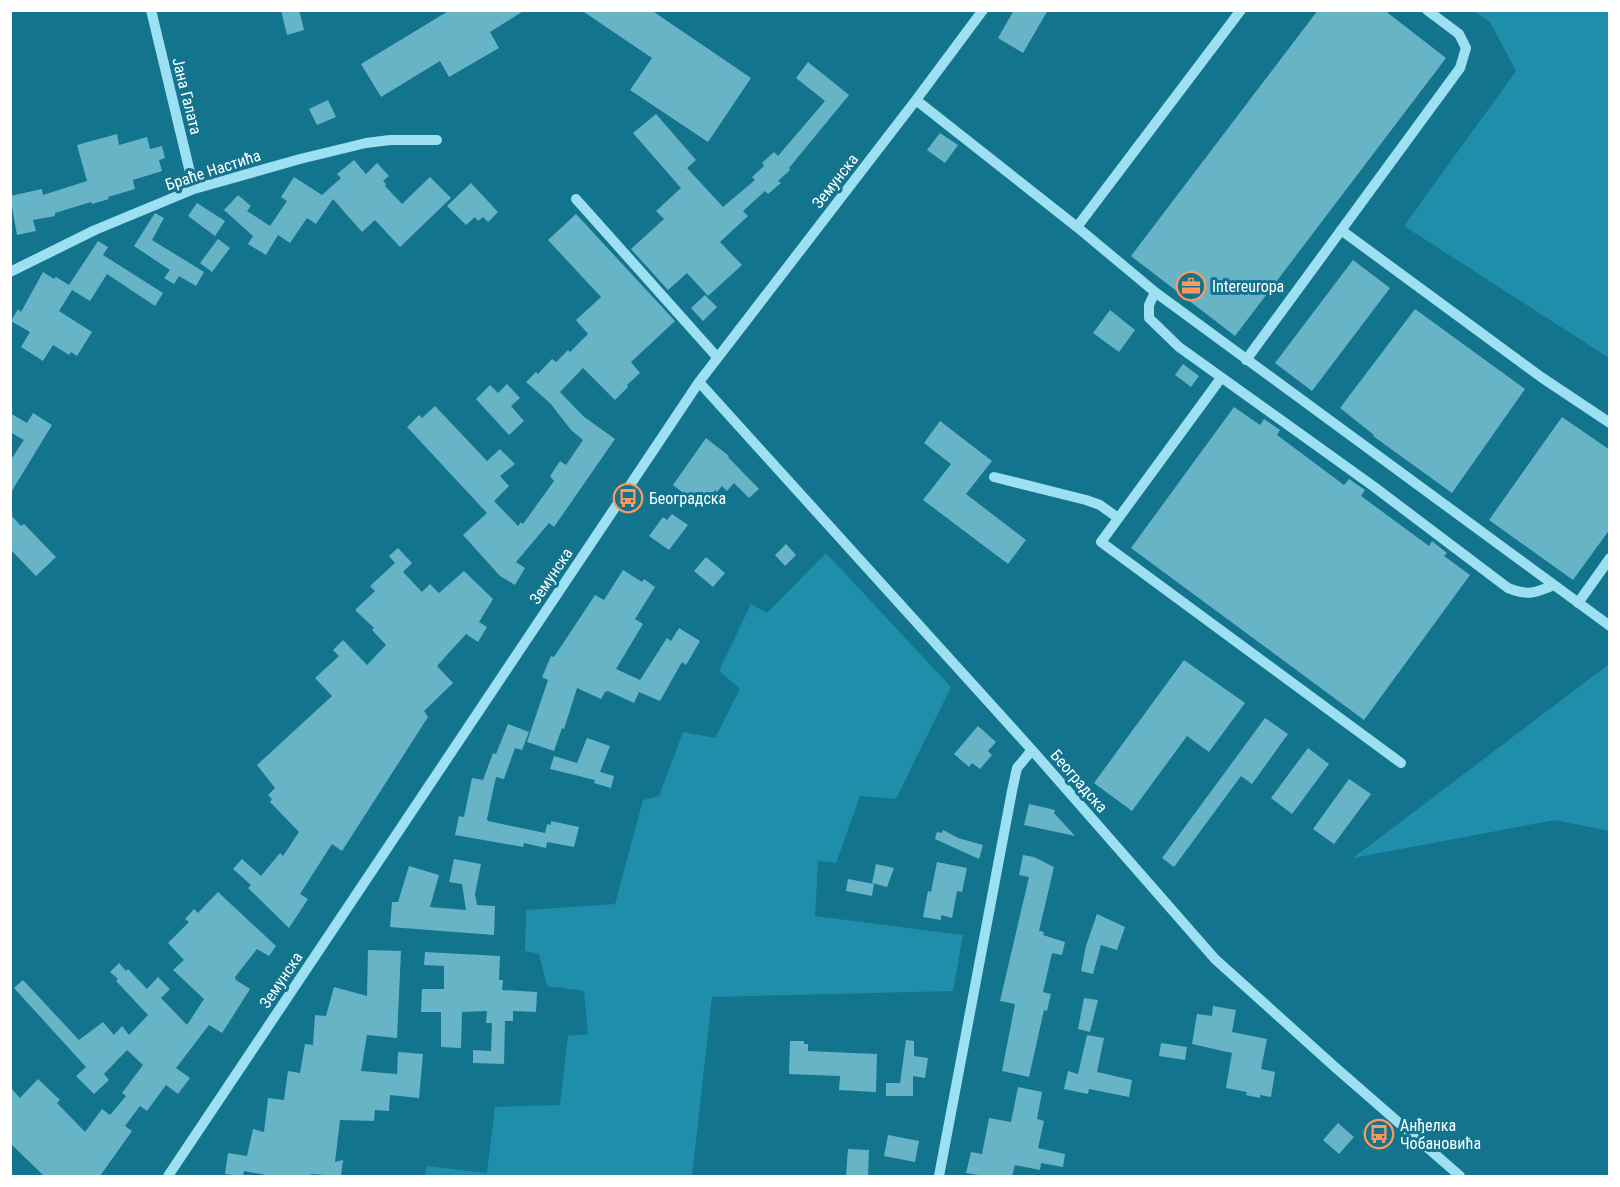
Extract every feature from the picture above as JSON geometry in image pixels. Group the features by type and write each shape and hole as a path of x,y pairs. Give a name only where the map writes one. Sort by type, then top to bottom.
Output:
{"street":[{"name":"Јана Галата","path":"151,10 194,189"},
{"name":"Земунска","path":"168,1176 699,381 983,10"},
{"path":"1077,227 1241,10"},
{"path":"1246,360 1460,68 1466,48 1459,34 1427,10"},
{"path":"916,100 1077,227 1155,292 1610,626"},
{"name":"Браће Настића","path":"10,272 95,230 194,189 366,143 390,140 437,140"},
{"path":"576,199 717,357"},
{"path":"1341,230 1540,377 1610,423"},
{"path":"1155,292 1149,305 1149,318 1179,347 1221,378 1373,486 1508,588 1522,594 1537,593 1554,585"},
{"path":"1221,378 1101,542 1401,763"},
{"name":"Београдска","path":"699,381 1032,750 1215,959 1460,1176"},
{"path":"994,477 1086,500 1107,509 1118,518"},
{"path":"1578,603 1610,558"},
{"path":"939,1176 1017,768 1032,750"}],"shaded area":[{"path":"1474,11 1609,11 1609,358 1404,226 1516,71 1490,22"},
{"path":"826,553 951,687 896,799 860,796 836,863 818,861 815,916 963,935 953,991 712,997 692,1176 425,1176 427,1166 487,1173 495,1107 560,1105 568,1036 588,1034 584,991 547,986 539,954 525,951 526,910 615,904 643,800 659,796 683,732 715,738 740,689 719,671 751,604 767,613"},
{"path":"1609,664 1609,831 1555,820 1353,858"}],"building":[{"path":"281,10 299,10 304,30 287,35"},
{"path":"450,10 525,10 490,32 499,48 449,77 440,61 381,97 361,64"},
{"path":"581,10 651,10 751,78 708,142 630,90 652,58"},
{"path":"1014,10 1048,10 1023,53 998,38"},
{"path":"1318,10 1384,10 1446,58 1235,336 1131,256"},
{"path":"808,62 849,95 789,168 790,170 778,181 781,183 768,194 765,191 743,211 748,216 720,242 742,265 708,296 687,273 668,290 631,249 664,219 656,211 681,188 633,133 656,114 696,160 687,168 723,207 755,180 752,177 764,166 762,163 774,152 778,156 825,101 796,78"},
{"path":"328,100 336,117 317,125 309,109"},
{"path":"940,133 958,145 945,163 927,150"},
{"path":"117,134 119,145 147,137 150,149 162,146 165,158 159,160 162,171 133,180 135,189 108,197 109,199 55,213 55,216 33,220 36,231 17,235 10,196 42,189 43,195 87,181 77,145"},
{"path":"354,160 366,174 377,163 389,176 383,181 385,186 402,204 430,177 451,198 400,247 375,220 362,232 333,199 316,224 307,218 290,243 278,235 266,255 248,244 253,236 224,210 238,195 251,206 247,211 270,226 287,201 281,197 294,177 322,195 341,178 337,174"},
{"path":"471,183 498,212 488,222 483,217 478,221 475,217 466,225 447,206"},
{"path":"197,203 225,221 215,236 188,216"},
{"path":"155,213 164,218 152,240 204,272 196,286 179,276 174,284 164,278 170,270 134,246"},
{"path":"576,214 675,321 631,362 640,373 615,400 583,368 560,392 583,416 615,439 554,527 549,523 516,562 525,568 515,585 500,576 463,535 487,513 407,427 419,415 422,418 435,406 487,461 500,449 515,464 500,476 509,486 494,501 518,526 521,522 523,524 554,481 550,476 560,461 566,465 583,440 571,430 550,403 526,382 536,372 538,374 552,359 556,362 568,350 570,352 588,334 576,320 601,297 548,240"},
{"path":"218,239 230,248 212,272 200,263"},
{"path":"98,241 108,247 103,255 163,293 155,306 107,274 90,301 72,290 59,311 92,332 77,356 71,352 69,355 53,345 43,361 21,347 30,332 11,321 18,309 21,312 43,272 69,285"},
{"path":"1353,260 1390,288 1312,391 1275,363"},
{"path":"705,295 717,307 703,321 691,308"},
{"path":"1415,309 1525,389 1452,493 1373,436 1340,408"},
{"path":"1110,310 1135,330 1119,352 1093,333"},
{"path":"1183,364 1199,376 1191,387 1175,375"},
{"path":"507,384 520,398 511,406 524,421 509,435 476,399 490,385 498,393"},
{"path":"1234,407 1260,425 1264,419 1280,430 1277,435 1344,485 1349,479 1365,490 1361,496 1429,546 1432,541 1447,553 1444,556 1470,575 1364,720 1131,548"},
{"path":"10,413 27,423 33,413 52,425 10,494 10,461 24,440 10,432"},
{"path":"1562,417 1610,450 1610,529 1573,580 1489,520"},
{"path":"940,421 992,461 966,494 1026,540 1008,564 923,500 951,464 924,443"},
{"path":"706,438 729,456 759,489 749,498 734,483 727,491 722,486 717,492 715,490 701,507 673,485"},
{"path":"10,514 21,526 24,524 56,557 36,576 10,549"},
{"path":"672,514 688,525 669,550 649,536 663,517 667,520"},
{"path":"786,544 796,555 785,566 775,555"},
{"path":"398,548 412,563 403,572 422,592 430,584 439,593 464,571 493,599 479,622 487,627 478,642 466,634 437,666 453,683 424,711 428,717 342,851 332,844 300,894 308,899 289,928 248,888 251,885 233,869 242,859 261,876 280,853 283,856 299,832 270,802 272,799 268,795 275,788 257,765 332,696 315,678 339,656 333,650 343,640 367,665 386,645 372,630 374,628 355,610 375,591 370,586 395,563 389,556"},
{"path":"706,557 725,573 713,587 694,571"},
{"path":"623,570 642,582 644,579 655,587 635,619 643,624 616,669 640,680 667,638 671,641 679,628 700,641 686,665 682,662 660,701 639,692 634,703 608,691 601,699 577,688 564,729 562,728 554,751 527,742 548,680 542,677 551,656 554,657 595,595 604,600"},
{"path":"1184,660 1245,703 1209,752 1187,736 1132,811 1094,783"},
{"path":"1265,718 1288,734 1252,784 1241,776 1174,867 1162,858"},
{"path":"508,724 529,732 522,750 515,748 504,779 496,777 488,821 545,833 547,824 551,825 551,821 579,827 574,847 547,842 546,848 524,843 523,847 455,835 459,816 464,817 472,778 483,780 493,753 496,754"},
{"path":"978,726 996,742 988,751 992,755 980,769 972,763 969,767 954,754"},
{"path":"587,738 610,746 600,772 614,776 611,788 594,783 595,780 550,769 554,756 577,763"},
{"path":"1308,748 1329,764 1292,814 1271,798"},
{"path":"1349,779 1371,794 1334,844 1313,829"},
{"path":"1029,804 1055,810 1054,813 1075,836 1024,825"},
{"path":"943,830 958,838 983,845 979,859 935,839 937,832 942,833"},
{"path":"1023,855 1034,857 1054,867 1039,931 1044,932 1043,935 1065,942 1062,955 1052,953 1043,992 1051,994 1047,1011 1044,1010 1029,1077 1002,1071 1015,1004 1000,1001 1029,877 1019,875"},
{"path":"454,859 481,864 475,894 477,905 495,906 494,935 390,927 392,902 398,902 409,866 439,875 430,907 466,910 462,884 449,882"},
{"path":"937,862 967,868 962,892 957,891 952,918 941,915 941,920 923,917"},
{"path":"876,864 894,868 887,887 872,883"},
{"path":"848,879 874,884 872,896 846,891"},
{"path":"218,892 276,946 269,956 257,949 235,977 250,989 222,1033 209,1025 176,1068 190,1078 178,1094 166,1085 147,1111 140,1106 125,1126 132,1131 100,1176 44,1176 10,1143 10,1087 20,1098 38,1079 60,1100 57,1103 85,1132 102,1109 110,1115 126,1096 122,1093 143,1065 127,1050 104,1074 109,1080 94,1094 76,1076 86,1067 14,988 23,980 79,1040 103,1022 114,1035 122,1026 129,1035 148,1015 110,972 119,963 147,989 158,977 170,989 161,998 187,1025 204,999 173,970 184,960 168,943 189,922 185,919 194,909 198,913"},
{"path":"1097,914 1125,927 1117,950 1101,945 1093,974 1081,971 1086,946"},
{"path":"368,950 401,951 397,1038 367,1035 361,1071 397,1074 398,1052 423,1054 419,1098 390,1095 389,1111 375,1110 374,1121 340,1120 335,1162 343,1160 341,1176 311,1174 310,1176 266,1176 244,1171 243,1176 225,1174 228,1153 247,1156 253,1129 264,1132 268,1098 284,1100 288,1071 300,1073 305,1044 313,1045 315,1015 326,1016 334,987 367,996"},
{"path":"425,952 500,956 499,980 503,980 502,990 537,992 536,1012 513,1011 513,1021 505,1021 504,1064 473,1063 473,1050 491,1051 492,1023 486,1023 487,1011 462,1012 461,1048 441,1047 441,1012 421,1012 422,989 444,989 444,966 424,965"},
{"path":"1084,998 1098,1000 1090,1032 1078,1029"},
{"path":"1213,1006 1236,1010 1232,1032 1267,1039 1261,1069 1275,1072 1271,1097 1260,1095 1260,1098 1246,1095 1247,1092 1226,1088 1232,1053 1192,1044 1197,1014 1212,1016"},
{"path":"1087,1035 1104,1038 1097,1072 1132,1080 1129,1097 1089,1089 1088,1094 1064,1089 1068,1071 1078,1074"},
{"path":"906,1040 914,1041 914,1056 928,1058 925,1078 913,1076 913,1096 886,1096 886,1083 900,1083"},
{"path":"790,1041 804,1041 804,1044 808,1044 808,1051 877,1054 876,1092 839,1090 840,1076 789,1074"},
{"path":"1161,1043 1187,1047 1185,1060 1159,1056"},
{"path":"1018,1087 1042,1092 1037,1119 1044,1121 1038,1148 1065,1154 1063,1167 1041,1163 1040,1170 1015,1165 1012,1176 966,1173 971,1152 982,1154 989,1118 1011,1122"},
{"path":"1338,1123 1354,1137 1339,1154 1323,1140"},
{"path":"888,1135 919,1141 915,1162 884,1156"},
{"path":"848,1149 869,1150 868,1176 846,1176"}],"place":[{"name":"Intereuropa","path":"1191,286"},
{"name":"Београдска","path":"628,498"},
{"name":"Анђелка Чобановића","path":"1379,1134"}]}
